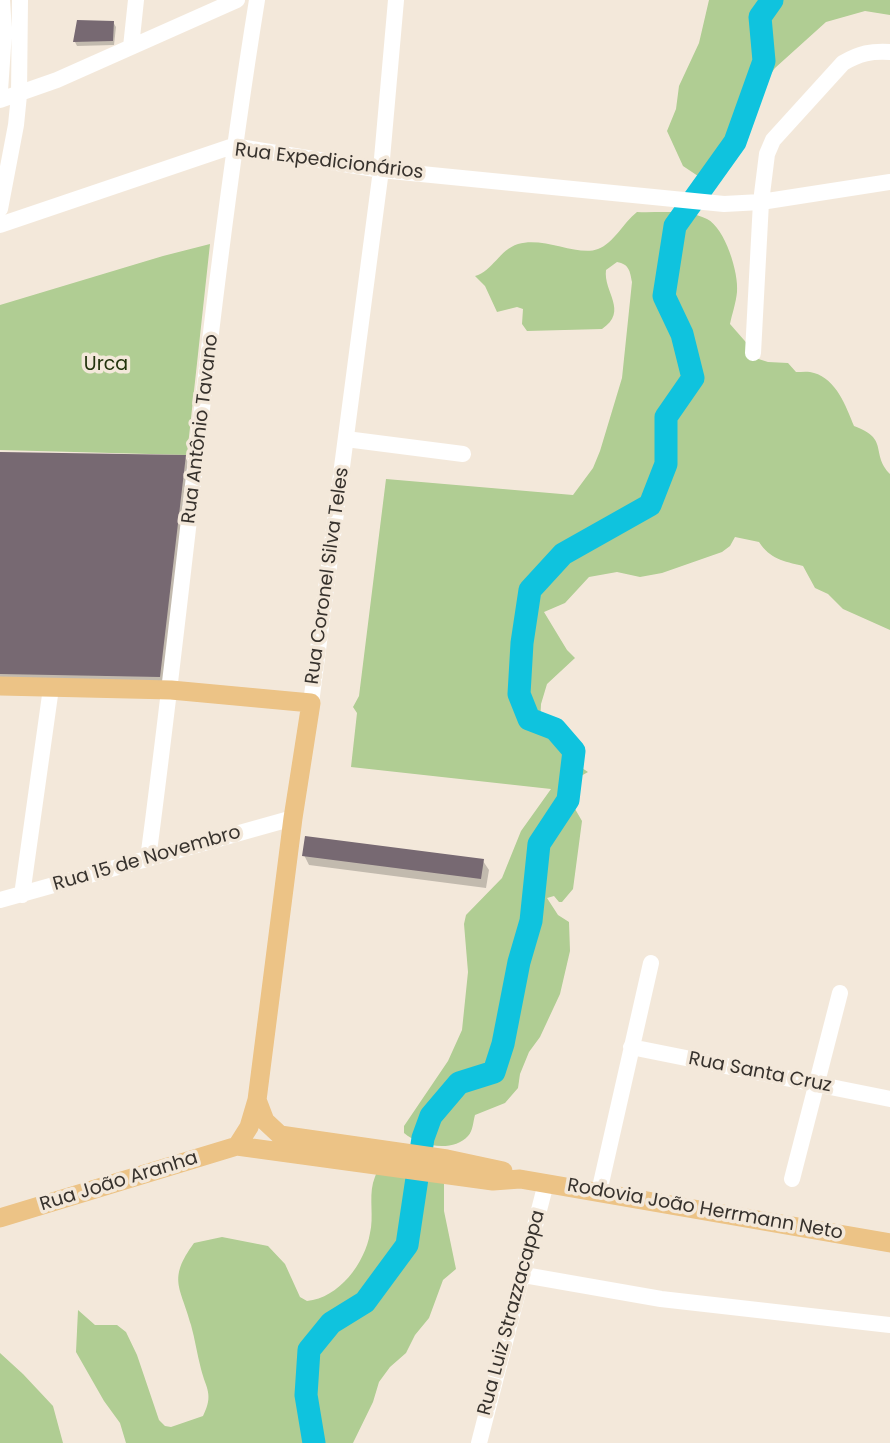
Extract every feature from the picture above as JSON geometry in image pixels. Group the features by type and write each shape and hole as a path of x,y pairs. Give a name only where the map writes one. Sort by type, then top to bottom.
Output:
{"main road":[{"path":"0,686 171,690 311,703"},
{"name":"Rua Coronel Silva Teles","path":"237,1146 249,1127 257,1100 293,818 311,703"},
{"name":"Rodovia João Herrmann Neto","path":"257,1100 265,1121 280,1135 446,1166 495,1168 520,1178 546,1183 890,1242"},
{"name":"Rodovia João Herrmann Neto","path":"237,1146 407,1160"},
{"name":"Rua João Aranha","path":"0,1219 237,1146"}],"street":[{"path":"0,91 4,32 2,0"},
{"path":"0,209 19,95 20,0"},
{"path":"131,47 136,0"},
{"path":"0,100 19,95 237,0"},
{"name":"Rua Antônio Tavano","path":"148,859 171,690 233,146 257,0"},
{"name":"Rua Coronel Silva Teles","path":"311,703 381,170 396,0"},
{"path":"754,353 761,202 767,154 772,140 844,63 869,51 890,52"},
{"name":"Rua Expedicionários","path":"0,225 233,146 381,170 724,204 761,202 890,182"},
{"path":"346,439 463,454"},
{"path":"22,895 51,688"},
{"name":"Rua 15 de Novembro","path":"0,900 293,818"},
{"path":"599,1192 651,963"},
{"path":"792,1179 840,993"},
{"name":"Rua Santa Cruz","path":"631,1047 890,1099"},
{"name":"Rua Luiz Strazzacappa","path":"480,1443 546,1183"},
{"path":"524,1275 661,1299 890,1325"}],"green space":[{"path":"709,0 890,0 890,15 865,11 826,22 775,68 764,83 749,120 746,143 732,160 698,176 683,166 667,131 676,109 679,86 699,43"},
{"path":"637,212 691,214 714,224 730,252 736,274 737,292 730,324 751,348 749,356 768,362 788,363 796,372 810,372 822,376 839,394 854,426 876,441 881,459 890,474 890,630 843,609 828,594 815,588 803,566 772,556 759,542 735,537 730,546 722,552 662,573 640,577 617,572 589,577 565,603 544,612 567,650 575,658 547,684 541,704 540,724 545,733 568,751 567,758 588,772 572,781 566,789 582,821 573,889 562,902 554,896 547,898 558,915 569,922 570,951 560,994 540,1037 529,1052 520,1074 518,1088 505,1103 475,1115 471,1132 462,1141 454,1145 436,1146 410,1138 404,1133 404,1126 448,1061 462,1030 468,972 464,924 466,915 502,878 521,831 551,789 351,767 357,713 353,707 359,696 386,479 573,495 593,468 622,378 632,282 630,271 624,264 617,262 606,270 614,315 602,329 527,331 522,324 523,309 517,307 497,312 485,286 475,276 487,270 506,251 518,244 528,242 590,251 598,249 609,242"},
{"name":"Urca","path":"210,244 187,455 0,450 0,305"},
{"path":"381,1162 444,1166 444,1211 456,1269 443,1280 429,1318 415,1335 406,1353 390,1367 379,1382 373,1402 353,1443 126,1443 120,1423 76,1352 78,1310 95,1325 117,1325 126,1332 137,1355 159,1420 165,1426 171,1427 203,1416 208,1392 179,1284 181,1266 194,1243 222,1237 268,1246 285,1264 300,1297 307,1301 319,1298 340,1286 363,1256 371,1227 373,1183"},
{"path":"0,1353 53,1406 63,1443 0,1443"}],"building":[{"path":"77,20 114,21 113,41 73,42"},
{"path":"0,452 186,455 160,677 0,674"},
{"path":"305,836 484,859 481,879 302,856"}],"waterway":[{"path":"314,1443 306,1395 309,1350 331,1323 365,1302 407,1245 423,1138 431,1116 459,1083 494,1072 503,1044 519,962 531,921 539,844 568,800 574,751 555,729 529,719 519,694 522,643 530,590 563,554 650,505 666,464 666,417 693,378 682,334 664,296 675,226 735,142 764,61 760,17 772,0"}]}
